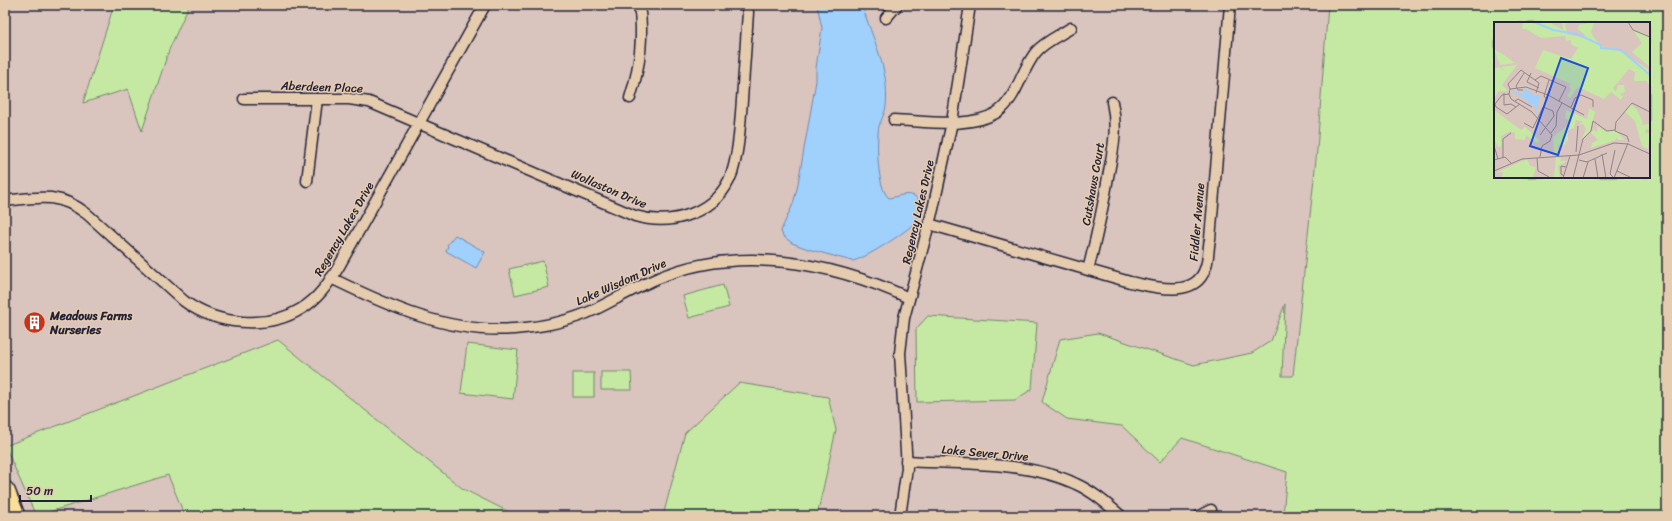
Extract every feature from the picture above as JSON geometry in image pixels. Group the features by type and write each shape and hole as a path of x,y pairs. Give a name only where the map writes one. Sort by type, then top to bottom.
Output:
{"highway":[{"path":"5,491 15,516"}],"street":[{"name":"Regency Lakes Drive","path":"5,201 46,196 64,200 73,204 87,214 184,302 202,313 232,321 262,321 291,314 313,301 331,278 420,123 485,5"},
{"path":"630,98 636,78 641,44 639,5"},
{"name":"Wollaston Drive","path":"420,123 636,216 659,221 681,218 695,212 716,198 731,174 739,135 748,12 746,5"},
{"path":"886,18 897,5"},
{"name":"Regency Lakes Drive","path":"909,298 930,224 952,122 970,5"},
{"name":"Fiddler Avenue","path":"930,224 1130,282 1158,288 1191,285 1202,276 1206,268 1210,239 1230,5"},
{"path":"894,120 952,122 977,120 997,112 1010,99 1023,72 1036,51 1071,28"},
{"name":"Aberdeen Place","path":"244,99 349,99 369,102 420,123"},
{"path":"307,181 318,99"},
{"name":"Cutshaws Court","path":"1088,270 1101,219 1115,139 1115,113 1112,102"},
{"name":"Lake Wisdom Drive","path":"331,278 393,307 435,321 480,329 512,329 552,323 576,317 595,310 657,278 698,266 749,259 787,262 831,271 864,281 909,298"},
{"path":"900,516 906,461 900,353 904,318 909,298"},
{"name":"Lake Sever Drive","path":"906,461 1010,467 1045,473 1070,481 1086,489 1121,516"},
{"path":"1199,516 1211,510"}],"green space":[{"path":"114,5 189,5 169,50 142,131 128,89 83,103"},
{"path":"1328,5 1667,5 1667,516 1283,516 1287,472 1182,438 1160,462 1122,426 1067,419 1042,402 1060,339 1098,333 1194,365 1252,353 1271,341 1285,304 1282,376 1293,376 1317,150"},
{"path":"543,261 549,287 515,295 509,269"},
{"path":"723,285 729,307 689,318 683,296"},
{"path":"928,316 1037,323 1032,389 1015,400 917,402 916,329"},
{"path":"278,340 463,489 517,516 185,516 168,475 36,516 5,446"},
{"path":"467,344 518,350 513,399 461,393"},
{"path":"601,372 631,372 632,390 601,390"},
{"path":"573,373 594,373 594,397 573,397"},
{"path":"739,383 828,397 836,430 817,516 663,516 685,433"}],"water":[{"path":"817,5 862,5 883,67 887,93 886,106 878,133 878,164 882,185 889,198 911,195 918,200 919,203 916,218 909,228 874,251 852,261 792,243 783,236 781,231 793,204 797,189 816,81 816,68 822,28"},
{"path":"455,235 485,252 476,268 446,251 447,245"}],"place":[{"name":"Meadows Farms Nurseries","path":"35,323"}]}
